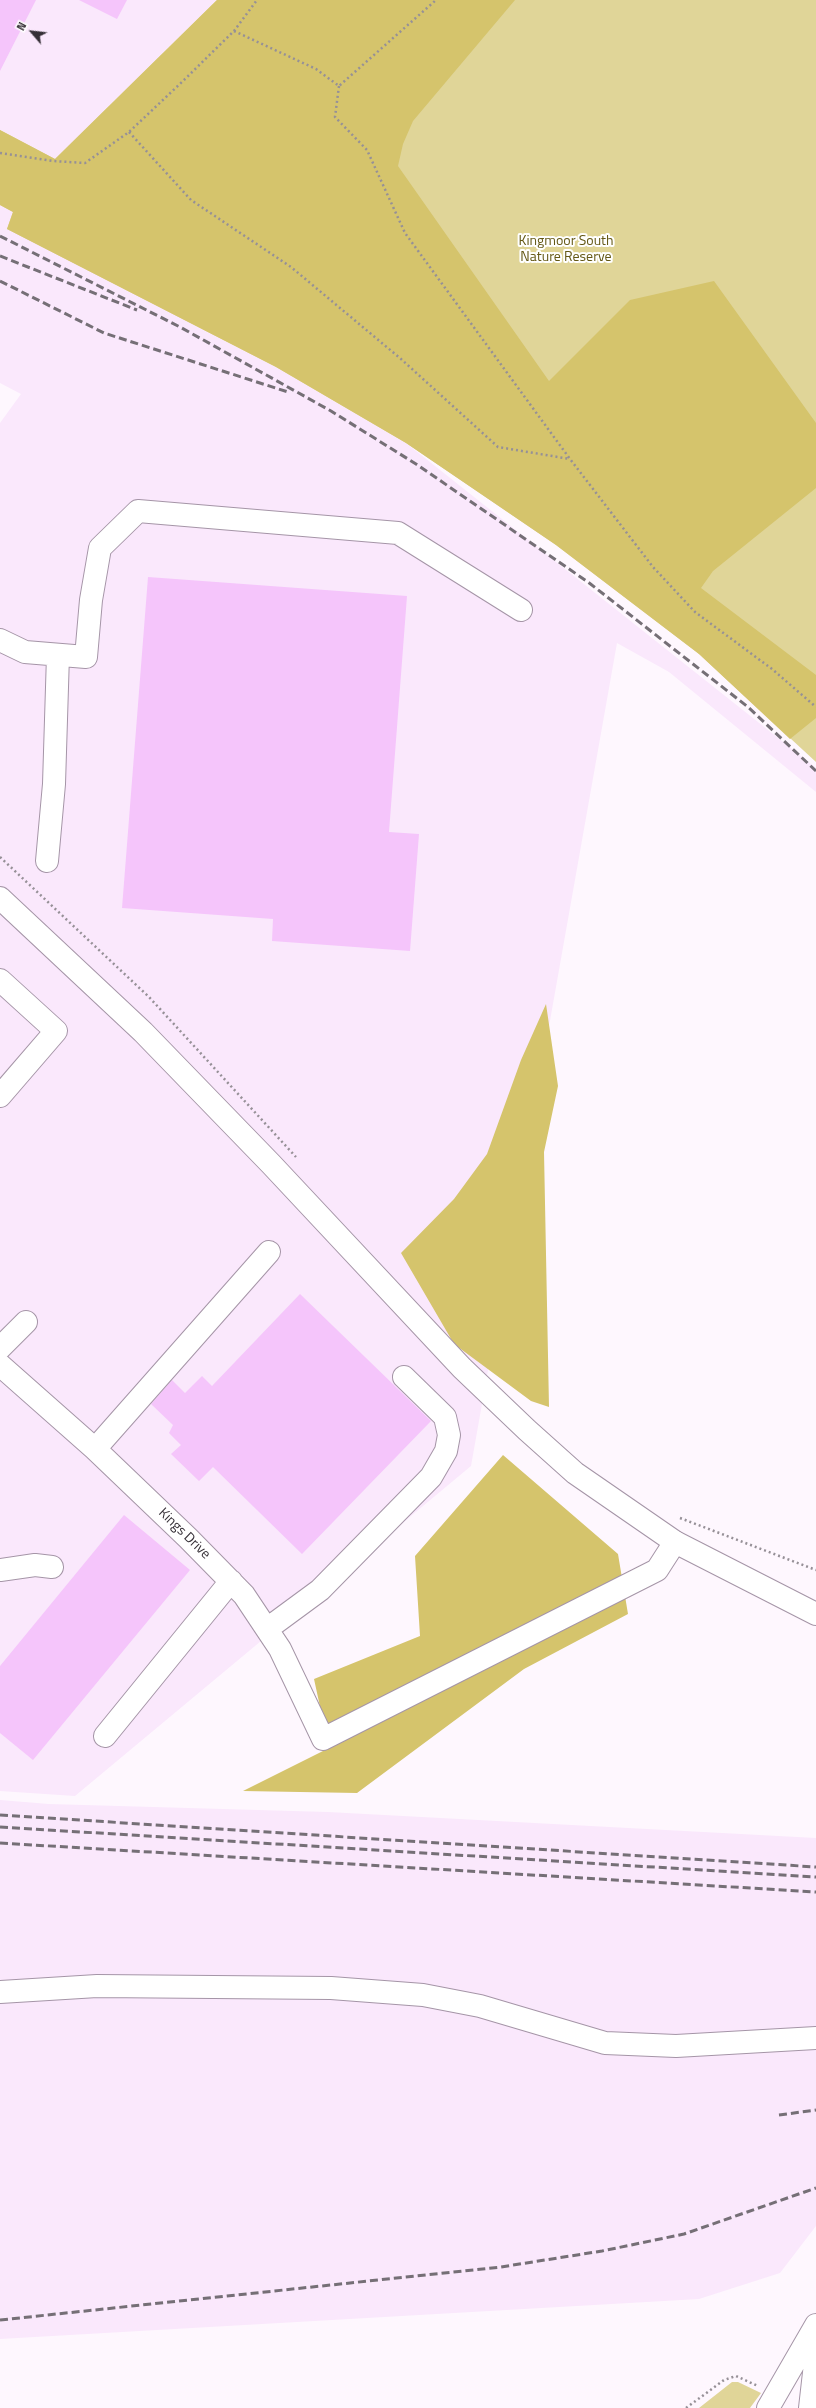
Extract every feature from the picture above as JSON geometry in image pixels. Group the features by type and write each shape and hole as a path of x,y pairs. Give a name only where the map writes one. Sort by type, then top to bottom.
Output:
{"main road":[{"path":"0,640 25,652 86,657 91,600 100,548 138,511 398,533 521,610"},
{"path":"47,861 54,784 58,655"},
{"path":"0,898 143,1032 271,1164 462,1368 575,1473 675,1542 813,1611"},
{"path":"0,980 56,1031 0,1096"},
{"path":"94,1449 269,1252"},
{"path":"0,1348 26,1322"},
{"name":"Kings Drive","path":"0,1365 94,1449 244,1595 280,1649 323,1739 657,1570 675,1542"},
{"path":"267,1629 320,1590 430,1477 446,1451 449,1435 445,1417 404,1377"},
{"path":"0,1570 35,1565 52,1567"},
{"path":"105,1736 230,1581"},
{"path":"0,1992 97,1986 331,1988 423,1995 480,2006 605,2043 676,2046 816,2038"},
{"path":"765,2398 816,2324"},
{"path":"810,2408 816,2355"}],"path":[{"path":"0,153 53,161 85,163 129,132 234,31 257,0"},
{"path":"436,0 339,86 335,117 367,150 404,233 570,459 653,567 696,612 772,669 816,707"},
{"path":"234,31 316,69 339,86"},
{"path":"129,132 190,200 291,267 401,359 498,447 570,459"},
{"path":"0,857 149,998 300,1162"},
{"path":"673,1515 816,1570"},
{"path":"686,2408 724,2380 736,2376 765,2398"}],"shaded area":[{"path":"0,0 217,0 55,160 0,130"},
{"name":"Kingmoor South Nature Reserve","path":"217,0 515,0 413,121 403,144 398,166 549,381 630,300 714,281 816,423 816,488 713,571 701,588 816,675 816,718 790,739 699,654 556,545 406,443 276,367 7,229 13,212 0,205 0,130 55,159"},
{"path":"0,205 14,212 8,229 276,367 406,443 816,768 816,792 669,672 617,643 471,1466 75,1796 0,1791 0,423 21,394 0,383"},
{"path":"546,1004 558,1086 544,1152 549,1407 531,1401 454,1344 401,1253 454,1199 487,1154 521,1060"},
{"path":"503,1455 618,1554 628,1614 524,1669 357,1793 243,1791 329,1748 314,1679 420,1636 415,1556"},
{"path":"0,1800 49,1804 328,1812 816,1838 816,2226 780,2273 699,2299 0,2339"}],"green space":[{"name":"Kingmoor South Nature Reserve","path":"217,0 816,0 816,762 699,654 556,545 406,443 276,367 7,229 13,212 0,205 0,130 55,159"},
{"path":"732,2382 738,2382 761,2393 750,2408 699,2408"}],"building":[{"path":"0,0 36,0 0,71"},
{"path":"79,0 127,0 117,19"},
{"path":"148,577 407,596 389,832 419,834 410,951 272,941 273,919 122,908"},
{"path":"300,1294 431,1421 302,1554 213,1467 199,1481 171,1454 181,1445 169,1433 173,1425 151,1404 172,1380 185,1393 202,1376 212,1386"},
{"path":"124,1515 190,1570 33,1760 0,1733 0,1666"}],"railway":[{"path":"0,236 180,327 331,411 416,464 588,582 748,707 816,771"},
{"path":"0,256 137,310"},
{"path":"0,281 104,333 288,392"},
{"path":"0,1815 816,1867"},
{"path":"0,1827 816,1877"},
{"path":"0,1843 816,1892"},
{"path":"779,2115 816,2110"},
{"path":"0,2320 501,2267 602,2251 684,2234 816,2188"}]}
